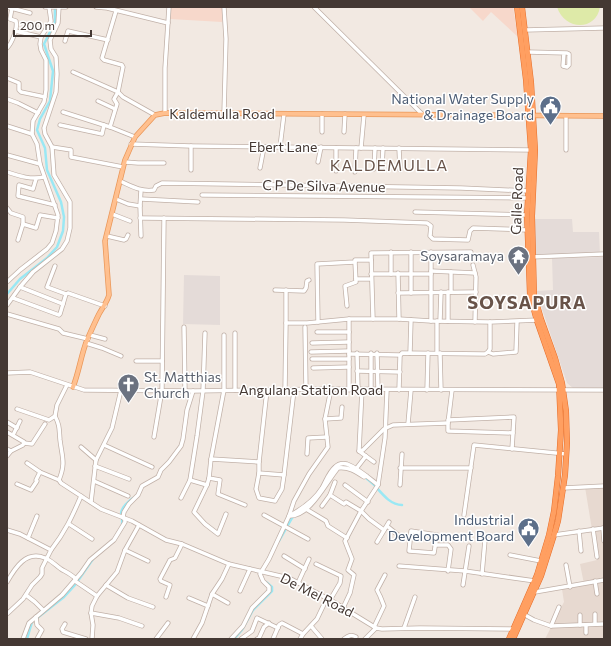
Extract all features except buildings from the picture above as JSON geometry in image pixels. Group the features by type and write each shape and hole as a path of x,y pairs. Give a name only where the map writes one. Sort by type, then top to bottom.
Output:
{"highway":[{"name":"Galle Road","path":"517,7 524,52 535,150 527,214 527,230 531,257"},
{"name":"Galle Road","path":"522,7 528,52 531,116 530,150 532,216 530,295 562,391 563,488 560,505 551,535"},
{"name":"Galle Road","path":"551,535 563,454"},
{"path":"513,639 515,630 551,535"},
{"path":"509,639 525,615 535,592 541,576 551,535"}],"main road":[{"name":"Kaldemulla Road","path":"73,387 88,339 109,295 105,244 123,167 135,136 155,116 165,113 490,114 531,116 604,116"}],"street":[{"path":"7,7 30,13"},
{"path":"7,282 52,243 56,231 58,218 55,205 44,177 40,164 37,144 32,134 33,121 45,97 46,60 41,50 41,37 51,21 48,7 66,7"},
{"path":"7,305 33,272 62,249 67,241 70,228 70,202 54,175 52,147 45,134 44,128 56,92 56,57 51,49 50,40 58,23 59,7"},
{"path":"96,7 108,8 168,23"},
{"path":"165,113 169,7"},
{"path":"224,7 226,39 224,114"},
{"path":"314,7 422,114"},
{"path":"7,48 15,31 17,22 11,20 10,18 12,8"},
{"path":"110,127 117,104 114,99 118,92 123,67 122,65 102,59 116,10"},
{"path":"525,30 604,28"},
{"path":"15,31 41,37"},
{"path":"65,41 68,31 108,40"},
{"path":"528,52 564,53"},
{"path":"73,72 118,92 123,97 155,116"},
{"path":"7,78 19,83 19,90 21,92 45,97"},
{"path":"7,99 38,113"},
{"path":"98,101 115,109"},
{"path":"62,112 135,136"},
{"path":"280,147 284,114"},
{"path":"322,114 322,132"},
{"path":"344,132 345,114"},
{"path":"361,148 364,114"},
{"path":"566,116 566,150"},
{"path":"60,125 102,134 104,125"},
{"path":"7,126 32,134"},
{"name":"Ebert Lane","path":"131,144 530,150"},
{"path":"191,146 191,170"},
{"path":"52,147 71,150 71,157 123,167"},
{"path":"260,168 264,147"},
{"path":"318,162 321,147"},
{"path":"336,148 336,171"},
{"path":"355,172 356,148"},
{"path":"374,169 375,148"},
{"path":"382,167 383,148"},
{"path":"399,148 400,170"},
{"path":"7,155 40,164"},
{"path":"125,162 164,163"},
{"path":"7,172 17,176 36,179 44,177"},
{"path":"36,179 33,189 19,184 18,196 55,205"},
{"path":"120,181 141,190 141,236"},
{"name":"C P De Silva Avenue","path":"141,190 154,190 156,186 162,183 225,183 505,189 531,191"},
{"path":"202,194 528,198"},
{"path":"116,199 128,204 140,206"},
{"path":"140,200 198,202"},
{"path":"7,208 12,213 23,217 18,240"},
{"path":"415,212 527,214"},
{"path":"112,214 130,221"},
{"path":"22,224 36,228 40,215 58,218"},
{"path":"140,218 428,223 431,226 430,236 432,239 468,240 470,231 473,228 527,230"},
{"path":"154,437 162,390 164,218"},
{"path":"106,236 124,240 128,235"},
{"path":"391,252 391,274"},
{"path":"411,252 412,293"},
{"path":"431,252 431,321"},
{"path":"373,319 371,253 471,252"},
{"path":"531,257 604,254"},
{"path":"318,322 316,265 319,263 371,260"},
{"path":"346,306 345,286 355,283 355,262"},
{"path":"474,265 476,292 475,322"},
{"path":"55,266 47,287 66,294 70,293 105,306"},
{"path":"448,321 451,272"},
{"path":"371,274 451,272 475,273"},
{"path":"398,274 399,319"},
{"path":"356,279 371,279"},
{"path":"275,290 304,290 306,288 306,283 309,280"},
{"path":"20,287 63,304"},
{"path":"285,390 286,290"},
{"path":"441,292 439,353 442,390"},
{"path":"398,293 476,292"},
{"path":"13,298 59,315 66,294"},
{"path":"7,314 59,329 63,333 88,339 105,339"},
{"path":"286,323 349,319 475,322 517,322 539,320"},
{"path":"349,319 349,390"},
{"path":"410,353 411,320"},
{"path":"489,351 490,322"},
{"path":"489,351 492,354 516,352 517,322"},
{"path":"184,327 185,391"},
{"path":"305,327 306,390"},
{"path":"317,332 349,332"},
{"path":"181,498 190,480 198,436 203,391 205,333"},
{"path":"235,333 235,390"},
{"path":"224,335 224,390 208,485 194,512 205,524 218,534 226,514"},
{"path":"88,339 102,348 121,356"},
{"path":"312,343 349,342"},
{"path":"311,352 349,352 400,355 402,353 485,354 489,351"},
{"path":"357,353 357,371 360,390 359,451"},
{"path":"371,353 371,390"},
{"path":"377,353 378,389"},
{"path":"428,353 428,390"},
{"path":"400,355 400,390"},
{"path":"312,360 349,359"},
{"path":"136,361 162,361"},
{"path":"313,368 349,367"},
{"path":"357,371 400,372"},
{"name":"Angulana Station Road","path":"7,373 30,372 84,390 203,391 378,389 562,391"},
{"path":"60,481 64,458 60,440 59,424 55,416 57,405 67,385"},
{"path":"231,639 243,626 252,608 269,592 269,587 260,578 260,574 292,516 294,501 309,474 328,448 325,419 331,389"},
{"path":"91,502 96,460 112,428 121,390"},
{"path":"267,390 259,473 256,489 258,498 275,501 282,489 294,390"},
{"path":"343,608 350,593 354,575 348,570 352,558 345,541 361,511 377,487 385,438 384,429 387,390"},
{"path":"408,424 411,390"},
{"path":"452,390 448,422 449,431 513,433"},
{"path":"562,391 604,390"},
{"path":"23,639 29,623 76,581 94,555 114,540 126,520 123,517 129,504 138,495 142,486 158,477 181,446 187,410 193,391"},
{"path":"325,419 341,418 342,407"},
{"path":"16,409 49,420 55,416"},
{"path":"359,451 363,450 384,429 393,425 513,416 512,449"},
{"path":"12,435 20,421"},
{"path":"7,422 17,428"},
{"path":"7,432 24,443 32,444 45,424"},
{"path":"307,454 308,438 327,437"},
{"path":"7,456 9,450 18,448 24,443"},
{"path":"104,445 152,467"},
{"path":"464,515 474,445 563,454"},
{"path":"81,447 96,460"},
{"path":"359,451 374,462"},
{"path":"400,485 402,454"},
{"path":"356,470 366,456"},
{"path":"212,459 259,462"},
{"name":"De Mel Road","path":"27,463 40,472 60,481 100,509 123,517 160,538 182,544 229,564 289,578 375,627 382,629 515,630"},
{"path":"292,516 314,498 321,490 332,470 339,464 346,464 356,470 377,487"},
{"path":"95,466 129,479"},
{"path":"292,516 306,509 319,495 338,468 346,467 365,477"},
{"path":"400,468 471,468"},
{"path":"17,484 31,490 37,482 36,480 40,472"},
{"path":"259,473 284,475"},
{"path":"209,478 220,480 218,494 220,496 245,505"},
{"path":"190,480 208,485"},
{"path":"94,481 128,496"},
{"path":"322,506 330,495 335,482"},
{"path":"345,485 368,502"},
{"path":"563,488 604,486"},
{"path":"319,495 327,500"},
{"path":"330,495 344,504 346,502 361,511 369,519 398,535"},
{"path":"7,614 23,599 32,584 42,574 42,568 51,550 69,524 81,496"},
{"path":"306,509 326,521 328,526 347,538"},
{"path":"264,515 308,539"},
{"path":"28,538 37,516"},
{"path":"377,542 389,522"},
{"path":"69,524 92,539"},
{"path":"92,639 92,606 97,596 117,572 125,550 139,525"},
{"path":"551,535 603,528 604,541"},
{"path":"593,529 597,557"},
{"path":"7,530 20,534 51,550"},
{"path":"411,531 437,534 435,545 433,554 409,551 411,531"},
{"path":"579,531 581,551"},
{"path":"482,574 485,540"},
{"path":"166,597 170,585 161,581 160,579 170,560 175,558 182,544"},
{"path":"435,545 448,545 451,549 448,571"},
{"path":"463,586 468,546"},
{"path":"125,550 148,562"},
{"path":"510,555 541,561"},
{"path":"7,582 14,570 24,560 36,556 47,558 71,574 76,581 97,596"},
{"path":"284,556 305,569"},
{"path":"298,583 309,559"},
{"path":"193,639 202,623 212,594 222,579 229,564"},
{"path":"300,639 317,619 328,599 340,583 342,576 316,564"},
{"path":"566,565 570,587"},
{"path":"399,566 448,571 465,571 534,581"},
{"path":"240,591 250,569"},
{"path":"365,639 375,627 384,606 377,590 385,575"},
{"path":"535,592 604,580"},
{"path":"595,581 597,594"},
{"path":"106,585 128,598 153,607"},
{"path":"212,594 228,603"},
{"path":"26,595 43,610"},
{"path":"404,628 415,597"},
{"path":"189,598 208,606"},
{"path":"551,626 560,607"},
{"path":"91,613 120,618 142,626"},
{"path":"595,614 595,624"},
{"path":"525,615 551,626 604,624"},
{"path":"580,615 580,625"},
{"path":"36,618 37,625 42,630 37,639"},
{"path":"241,639 252,631 257,618 278,628"},
{"path":"156,639 168,623"},
{"path":"257,639 259,638 264,627 269,623"},
{"path":"65,624 62,630 63,632 86,639"},
{"path":"273,639 280,624 284,624 303,634"},
{"path":"586,625 586,633"},
{"path":"311,626 322,639"},
{"path":"344,639 352,635 356,637"}],"shaded area":[{"path":"170,7 222,7 222,22 170,19"},
{"path":"469,7 513,7 518,37 491,12 483,21"},
{"path":"534,219 572,219 573,232 599,232 600,255 535,255"},
{"path":"604,257 604,388 573,388 567,383 536,291 553,290 552,258"},
{"path":"184,275 220,276 220,325 183,324"},
{"path":"604,486 604,639 545,639 564,602 562,589 584,584 580,564 597,560 585,487"}],"green space":[{"path":"557,7 600,7 593,20 587,24 580,25 573,24 567,20 561,15"}],"waterway":[{"path":"7,294 20,279 47,258 57,247 63,231 64,217 61,202 47,170 45,148 37,130 40,119 50,101 53,71 44,44 55,22 55,7"},
{"path":"339,466 352,468"},
{"path":"364,476 388,499 398,505 402,505"},
{"path":"122,524 121,511 133,498"},
{"path":"279,541 295,515"},
{"path":"27,639 32,622 64,597 75,585 93,559"},
{"path":"234,639 242,630 253,610 272,591 272,587 266,582"}],"place":[{"name":"National Water Supply & Drainage Board","path":"550,126"},
{"name":"Soysaramaya","path":"519,276"},
{"name":"St. Matthias Church","path":"129,404"},
{"name":"Industrial Development Board","path":"529,548"}],"district":[{"name":"KALDEMULLA","path":"389,165"},
{"name":"SOYSAPURA","path":"527,303"}]}
